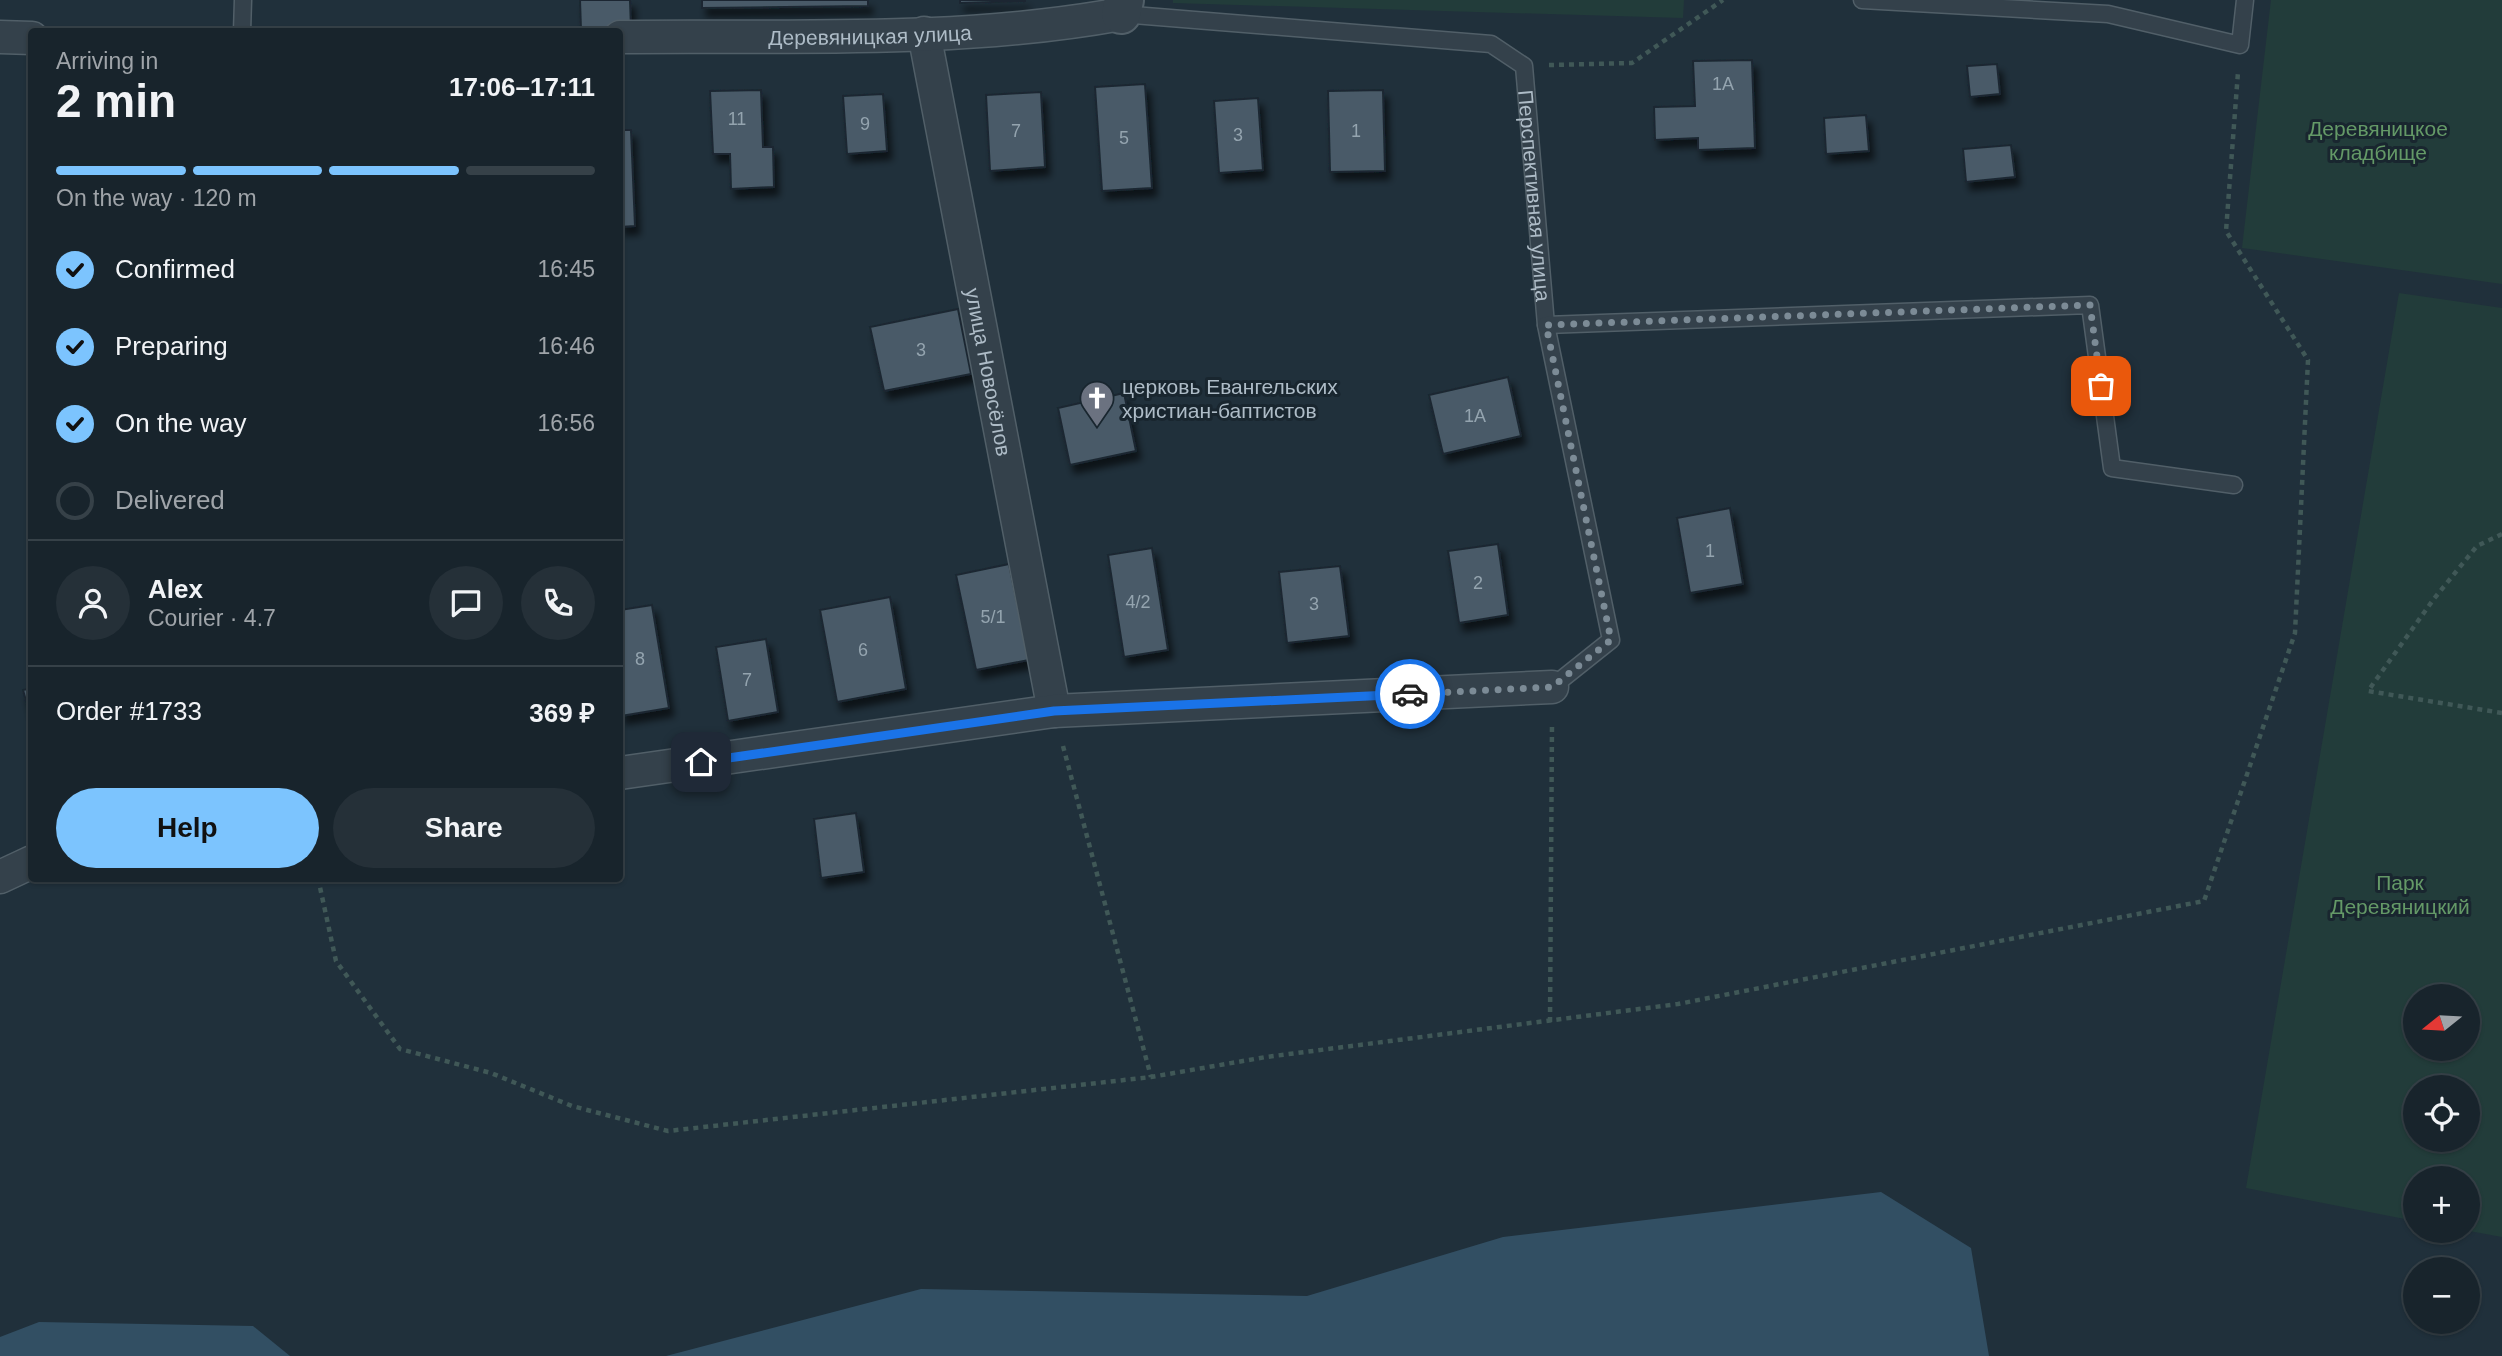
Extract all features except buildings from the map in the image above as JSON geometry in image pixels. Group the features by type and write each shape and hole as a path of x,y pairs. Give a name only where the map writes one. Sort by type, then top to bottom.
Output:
{"street":[{"name":"Деревяницкая улица","path":"623,37 924,33 1062,25 1123,7"},
{"name":"улица Новосёлов","path":"924,33 1054,711"},
{"path":"0,37 28,38"},
{"path":"623,773 1054,711 1552,687"},
{"path":"0,877 28,864"}],"lane":[{"path":"242,28 243,0"},
{"path":"1862,0 2108,14 2240,45 2245,0"},
{"name":"Перспективная улица","path":"1123,7 1491,44 1524,66 1546,325 1611,640 1552,687"},
{"path":"1546,325 2090,305 2112,468 2234,485"}],"path":[{"path":"1524,66 1632,63 1723,0"},
{"path":"318,882 336,961 400,1049 491,1073 572,1106 668,1131 1151,1077 1266,1057 1678,1004 2204,901 2295,633 2308,360 2226,231 2240,45"},
{"path":"2502,534 2476,546 2433,600 2368,691 2502,713"},
{"path":"1550,1022 1552,687"},
{"path":"1054,711 1151,1077"}],"green space":[{"path":"1173,0 1684,0 1683,18 1173,3"},
{"name":"Деревяницкое кладбище","path":"2271,0 2502,0 2502,284 2242,248"},
{"name":"Парк Деревяницкий","path":"2399,293 2502,308 2502,1237 2480,1233 2480,1166 2403,1166 2403,1219 2246,1188"}],"water":[{"path":"1881,1192 1971,1248 1989,1356 666,1356 921,1289 1307,1296 1503,1237"},
{"path":"39,1322 253,1326 290,1356 0,1356 0,1337"}],"way so far":[{"path":"1410,694 1552,687 1611,640 1546,325 2090,305 2101,386"}],"place":[{"name":"церковь Евангельских христиан-баптистов","path":"1097,428"}],"route":[{"path":"701,762 1054,711 1410,694"}]}
